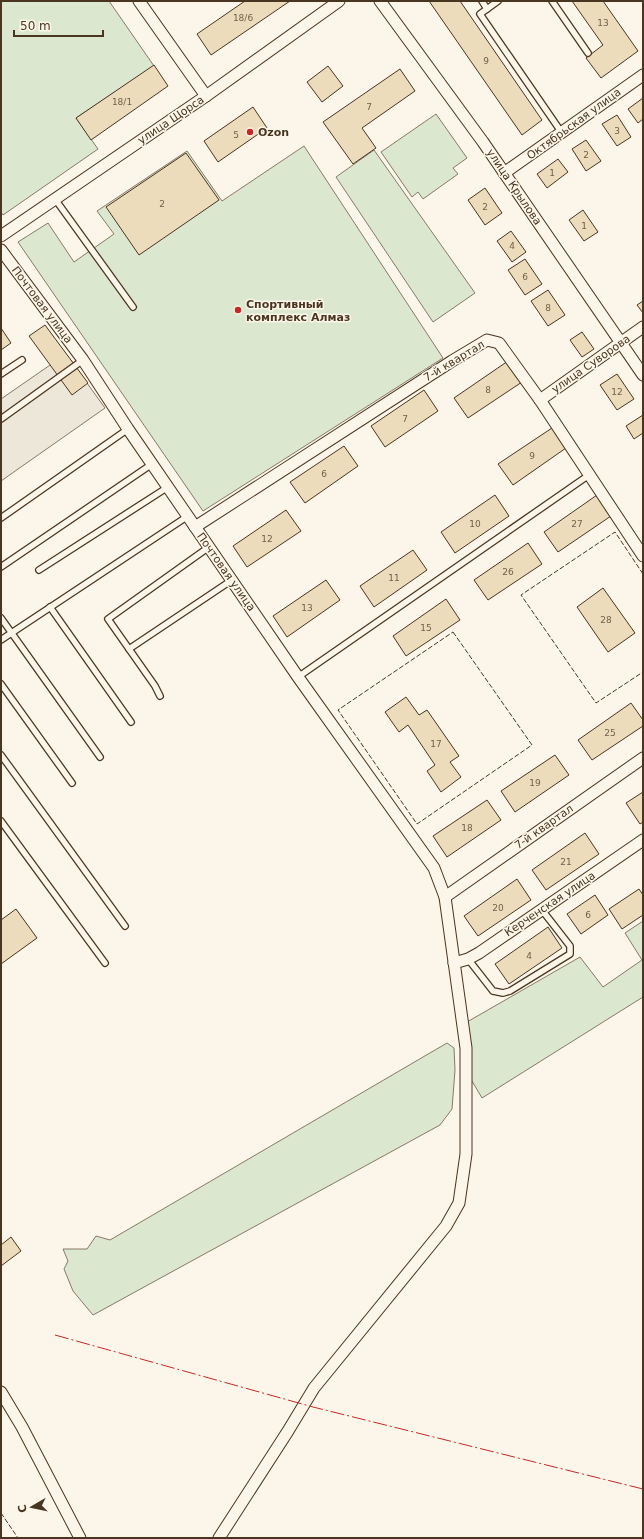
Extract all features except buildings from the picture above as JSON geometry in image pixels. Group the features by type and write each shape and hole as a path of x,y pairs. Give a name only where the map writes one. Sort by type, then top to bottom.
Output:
{"street":[{"path":"139,1 206,96"},
{"name":"улица Щорса","path":"1,236 206,96 339,1"},
{"name":"улица Крылова","path":"380,1 504,173 643,376"},
{"name":"Октябрьская улица","path":"504,173 643,75"},
{"name":"Почтовая улица","path":"1,250 83,360 128,429 298,677 434,868 445,896 466,1048 466,1154 459,1203 446,1226 314,1388 219,1538"},
{"name":"улица Суворова","path":"540,400 643,327"},
{"name":"7-й квартал","path":"195,526 487,340 499,343 540,400 643,556"},
{"name":"7-й квартал","path":"445,896 643,758"},
{"name":"Керченская улица","path":"454,963 468,959 643,840"},
{"path":"1,1392 22,1427 80,1538"}],"lane":[{"path":"482,1 487,9"},
{"path":"498,1 480,14 562,133"},
{"path":"552,1 588,53"},
{"path":"55,200 133,307"},
{"path":"1,374 22,360"},
{"path":"1,419 83,360"},
{"path":"1,518 128,429"},
{"path":"1,567 152,464"},
{"path":"298,677 589,475"},
{"path":"38,570 168,486"},
{"path":"1,640 188,516"},
{"path":"160,696 155,686 108,619 209,547"},
{"path":"129,649 232,580"},
{"path":"50,607 132,722"},
{"path":"1,618 100,757"},
{"path":"1,684 72,783"},
{"path":"1,755 125,926"},
{"path":"1,821 105,963"},
{"path":"468,959 493,991 503,993 510,991 570,954 570,946 542,910"}],"green space":[{"path":"1,1 109,1 154,66 76,118 98,149 3,215 1,212"},
{"path":"436,114 467,158 453,168 458,174 423,199 418,192 412,197 381,152"},
{"name":"Спортивный комплекс Алмаз","path":"304,146 443,358 203,511 18,242 48,223 74,262 114,234 97,211 187,151 222,201"},
{"path":"374,150 475,293 433,322 336,177"},
{"path":"643,921 643,997 482,1098 469,1076 471,1045 467,1022 580,957 603,987 642,960 625,933"},
{"path":"447,1043 454,1048 455,1070 452,1109 440,1125 93,1315 73,1291 64,1269 68,1261 63,1249 87,1249 96,1236 110,1240"}],"shaded area":[{"path":"66,354 105,408 1,481 1,399"}],"fence":[{"path":"643,574 615,532 521,595 596,703 643,672"},
{"path":"453,632 532,745 417,824 338,710 453,632"},
{"path":"1,1513 18,1538"}],"power":[{"path":"55,1335 313,1407 643,1489"}],"place":[{"name":"Ozon","path":"250,132"},
{"name":"Спортивный комплекс Алмаз","path":"238,310"}]}
